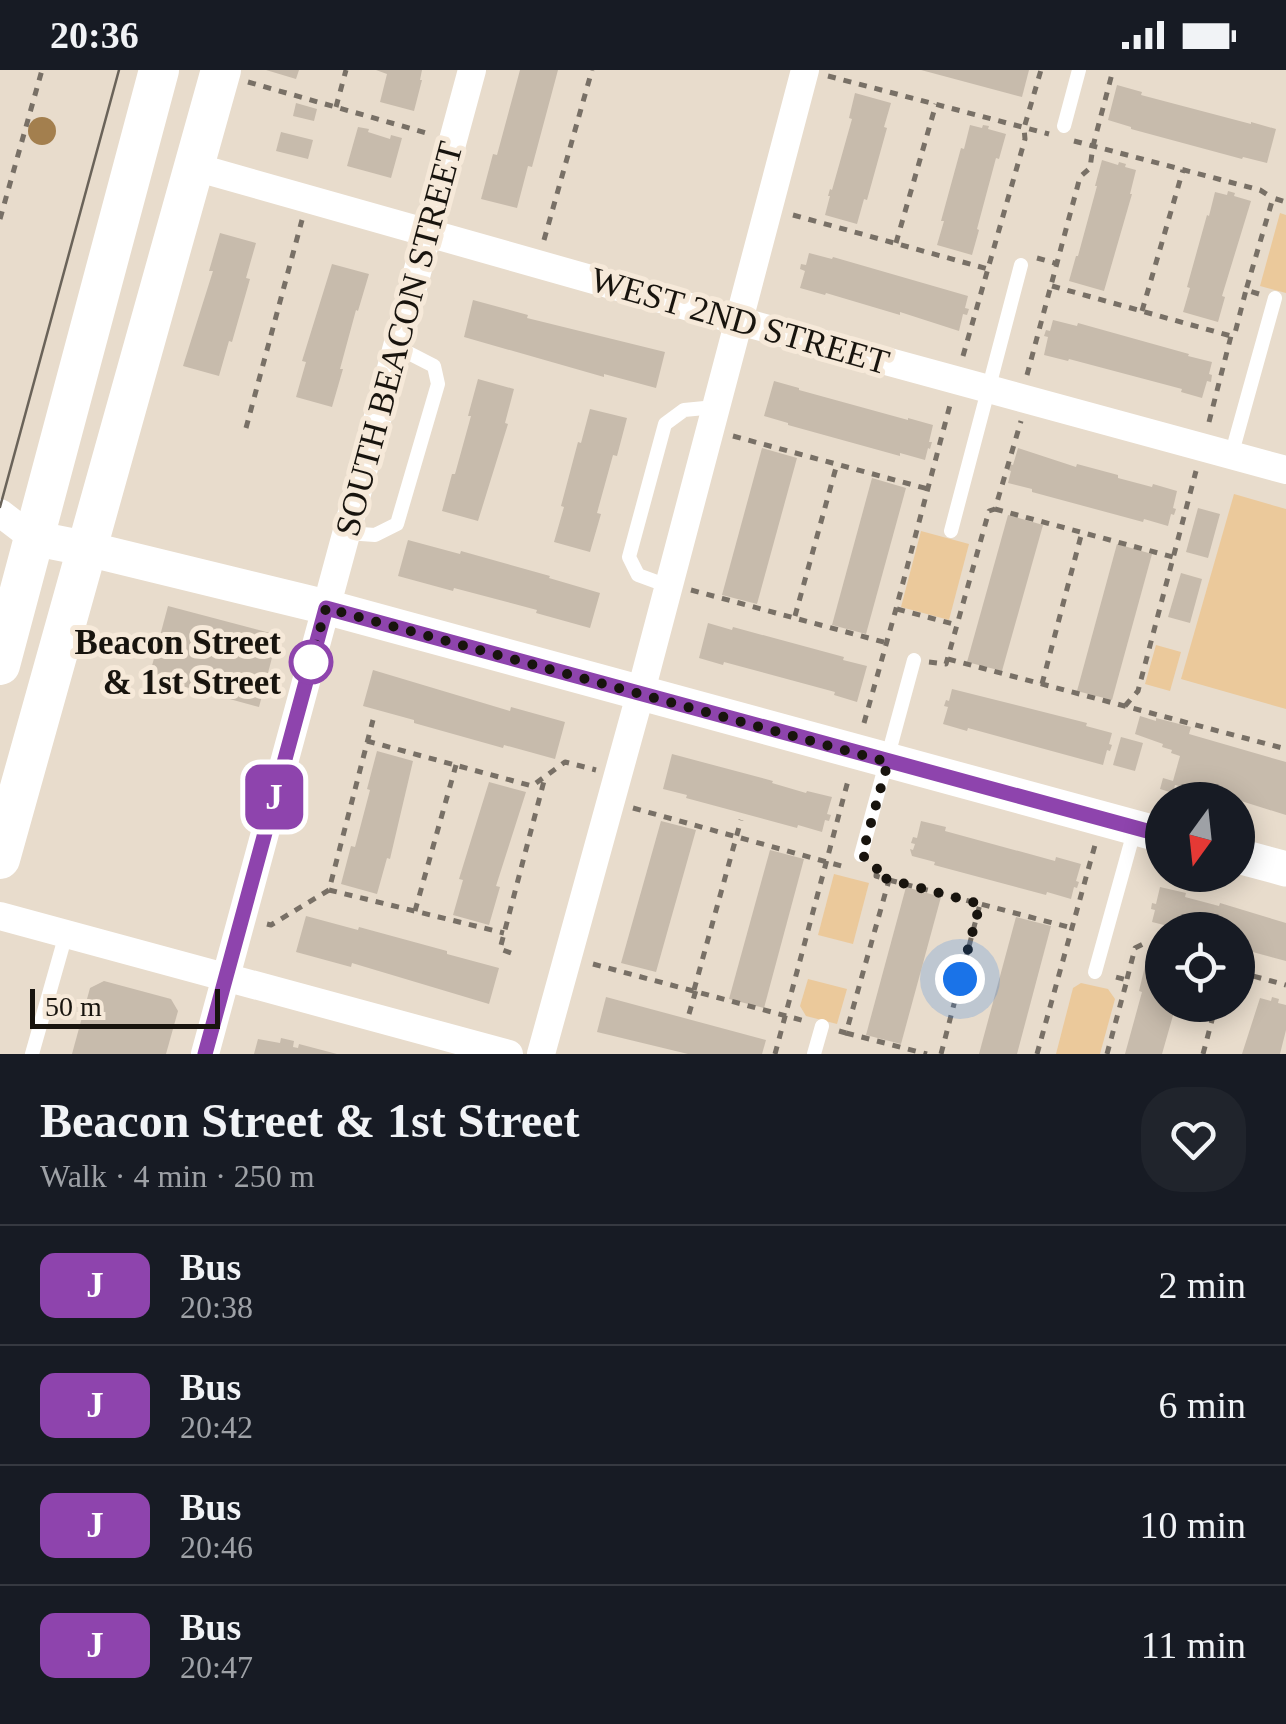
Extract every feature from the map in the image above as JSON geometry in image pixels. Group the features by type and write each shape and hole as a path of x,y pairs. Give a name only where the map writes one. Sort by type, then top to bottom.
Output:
{"main road":[{"path":"0,665 16,541 160,70"},
{"path":"0,858 221,72"}],"street":[{"name":"SOUTH BEACON STREET","path":"205,1054 472,70"},
{"path":"541,1054 805,70"},
{"name":"WEST 2ND STREET","path":"196,166 739,321 1286,470"},
{"path":"0,513 16,541 88,549 326,608 1133,827"},
{"path":"1255,861 1286,869"},
{"path":"0,916 226,976 468,1049 509,1054"}],"lane":[{"path":"1064,126 1079,70"},
{"path":"952,531 1020,265"},
{"path":"1230,456 1275,298"},
{"path":"347,532 375,535 397,524 438,384 434,366 397,347"},
{"path":"668,585 638,574 630,556 664,424 684,410 712,418"},
{"path":"862,855 872,757 914,660"},
{"path":"1095,972 1133,827"},
{"path":"32,1054 66,934"},
{"path":"814,1054 822,1026"}],"path":[{"path":"0,220 42,70"},
{"path":"336,107 346,70"},
{"path":"538,264 592,70"},
{"path":"805,70 1260,190 1286,202"},
{"path":"775,1054 827,862 872,757 886,644 956,380 1026,139 1024,128 1040,70"},
{"path":"995,509 1080,177 1090,168 1113,70"},
{"path":"221,72 452,140"},
{"path":"896,243 936,104"},
{"path":"1142,311 1183,170"},
{"path":"246,428 308,198"},
{"path":"1125,706 1138,690 1230,336 1272,198"},
{"path":"769,208 988,269"},
{"path":"1052,286 1230,336"},
{"path":"1246,290 1275,298"},
{"path":"712,418 836,464 928,489"},
{"path":"794,617 836,464"},
{"path":"914,660 946,664 989,512 995,509 1173,557"},
{"path":"1042,684 1082,532"},
{"path":"668,585 886,644"},
{"path":"896,609 957,625"},
{"path":"948,659 1286,749"},
{"path":"329,890 373,720"},
{"path":"367,741 532,786 565,762 614,789 737,837 1072,928"},
{"path":"415,912 456,765"},
{"path":"512,953 500,950 545,777"},
{"path":"689,1014 741,820"},
{"path":"1037,1054 1072,928 1133,827"},
{"path":"862,855 877,868 876,876"},
{"path":"846,1033 889,880"},
{"path":"242,918 271,924 329,890 504,934"},
{"path":"941,1054 980,904"},
{"path":"1107,1054 1134,948 1145,945"},
{"path":"568,958 927,1054"},
{"path":"1095,972 1127,980"},
{"path":"1255,977 1286,985"},
{"path":"1203,1054 1211,1022"}],"shaded area":[{"path":"42,117 52,121 56,131 52,141 42,145 32,141 28,131 32,121"},
{"path":"1280,213 1286,215 1286,293 1260,286"},
{"path":"1234,494 1286,509 1286,709 1181,679"},
{"path":"921,531 969,544 949,620 901,607"},
{"path":"1156,645 1181,652 1170,691 1145,684"},
{"path":"834,874 869,883 853,944 818,935"},
{"path":"808,979 847,989 837,1024 806,1016 800,1006"},
{"path":"1081,983 1108,989 1115,999 1100,1054 1056,1054 1073,988"}],"building":[{"path":"266,70 299,70 296,79"},
{"path":"376,70 422,70 414,111 380,102 387,74"},
{"path":"520,70 558,70 517,208 481,199"},
{"path":"921,70 1029,70 1022,97"},
{"path":"1117,85 1142,92 1141,95 1276,129 1267,163 1108,120"},
{"path":"855,93 891,103 867,200 864,199 857,224 825,215 852,119 849,118"},
{"path":"296,103 317,109 314,121 293,116"},
{"path":"970,125 989,126 988,129 1006,134 999,159 996,158 972,255 937,245"},
{"path":"358,127 390,139 391,135 402,138 391,178 347,166"},
{"path":"281,132 313,140 308,159 276,151"},
{"path":"1102,160 1136,170 1104,291 1069,281"},
{"path":"1228,191 1251,201 1218,322 1183,312 1215,192 1227,195"},
{"path":"220,233 256,243 246,278 250,279 219,376 183,366 213,271 209,271"},
{"path":"809,253 968,296 967,315 963,314 959,331 800,288 805,271 800,269 801,264 806,265"},
{"path":"332,264 369,274 332,407 296,397 306,362 302,361"},
{"path":"473,300 528,315 527,318 665,352 656,388 464,337"},
{"path":"1053,320 1077,326 1078,323 1212,362 1211,382 1207,381 1202,398 1181,392 1182,389 1044,355 1048,337 1044,336"},
{"path":"478,379 514,389 505,423 508,424 478,521 442,511"},
{"path":"774,381 933,425 925,460 764,416"},
{"path":"590,409 627,418 617,456 613,455 590,552 554,542"},
{"path":"762,448 797,458 757,604 722,595"},
{"path":"1018,448 1076,467 1077,464 1177,491 1174,515 1171,514 1168,526 1144,519 1143,522 1008,483 1008,470"},
{"path":"872,478 906,488 866,634 832,625"},
{"path":"1198,508 1220,514 1208,558 1186,552"},
{"path":"1008,515 1043,525 1002,671 967,662"},
{"path":"408,540 460,554 461,551 600,593 590,628 536,613 537,610 398,576"},
{"path":"1117,544 1152,554 1112,700 1077,691"},
{"path":"1181,573 1202,579 1190,623 1168,617"},
{"path":"168,606 278,635 259,707 149,677"},
{"path":"708,623 867,666 857,702 834,695 835,692 699,658"},
{"path":"373,670 510,711 511,707 565,722 555,759 504,745 503,748 363,706"},
{"path":"952,689 1087,723 1086,726 1112,733 1110,751 1107,750 1103,765 943,724 948,707 944,706"},
{"path":"1140,716 1156,718 1191,727 1189,734 1286,762 1286,815 1255,805 1255,782 1162,782 1163,778 1173,781 1180,756 1162,747 1163,744 1135,734"},
{"path":"1121,737 1143,743 1135,771 1113,765"},
{"path":"377,751 413,761 390,859 387,858 377,894 341,884 351,846 355,847"},
{"path":"672,754 832,797 829,821 825,820 822,832 798,825 797,828 663,789"},
{"path":"489,782 526,792 496,886 500,887 489,925 453,915 463,880 459,879"},
{"path":"661,821 696,830 656,972 621,963"},
{"path":"921,821 1055,861 1056,857 1081,864 1077,888 1074,887 1071,899 1047,892 1046,895 912,856 910,849 915,844 911,843 913,837 917,838"},
{"path":"770,850 804,859 764,1008 729,999"},
{"path":"906,887 941,897 901,1044 866,1035"},
{"path":"1159,892 1182,892 1186,893 1185,897 1250,912 1154,912 1152,903 1156,904"},
{"path":"1255,914 1286,923 1286,961 1255,953"},
{"path":"306,916 358,930 359,927 499,968 489,1004 352,963 351,967 296,952"},
{"path":"1016,917 1051,926 1017,1054 979,1054"},
{"path":"1145,966 1145,1022 1171,1022 1162,1054 1125,1054 1142,992 1139,991"},
{"path":"104,981 171,999 178,1011 166,1054 72,1054 90,988"},
{"path":"606,997 766,1040 762,1054 688,1054 597,1032"},
{"path":"1272,997 1286,1005 1286,1030 1280,1054 1242,1054 1260,998 1271,1001"},
{"path":"281,1038 294,1041 293,1047 298,1048 299,1044 337,1054 254,1054 258,1039 280,1043"}],"tram line":[{"path":"0,507 119,70"}],"bus line":[{"name":"J","path":"205,1054 326,608 1145,830"}],"place":[{"name":"Beacon Street & 1st Street","path":"311,662"}],"route":[{"path":"311,662 326,608 888,762 862,855 877,868 876,876 980,904 960,979"}]}
